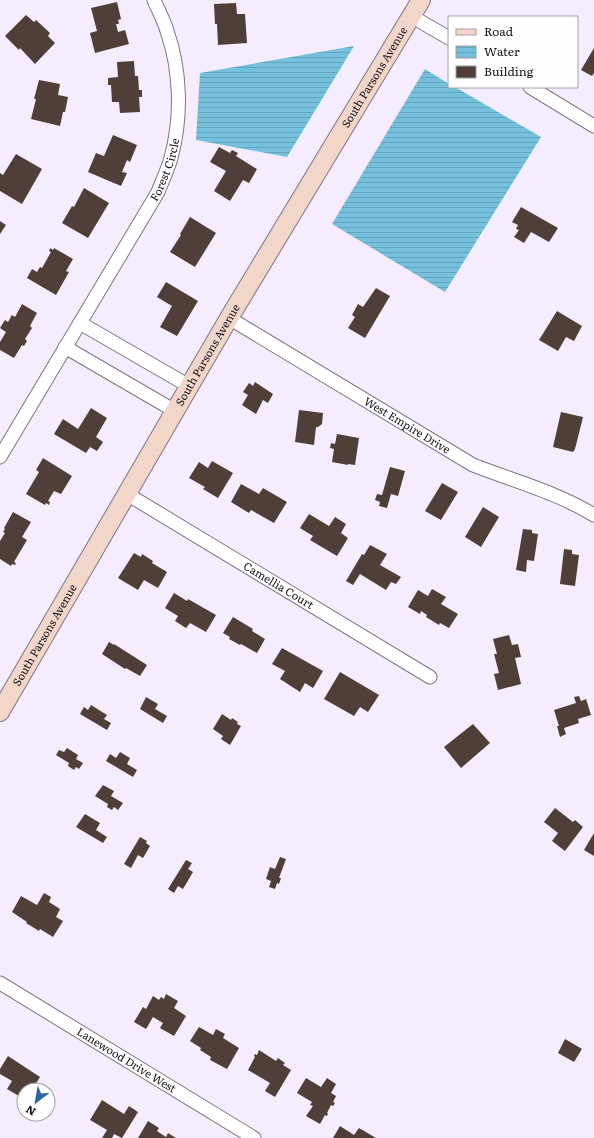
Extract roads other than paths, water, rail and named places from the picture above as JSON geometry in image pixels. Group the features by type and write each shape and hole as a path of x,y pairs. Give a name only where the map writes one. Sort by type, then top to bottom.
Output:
{"main road":[{"name":"South Parsons Avenue","path":"0,712 229,318 420,0"}],"street":[{"name":"Forest Circle","path":"0,457 158,192 171,158 178,116 176,61 167,31 154,0"},
{"path":"411,16 448,37"},
{"path":"532,88 594,126"},
{"name":"West Empire Drive","path":"229,318 472,465 542,489 577,505 594,515"},
{"path":"80,322 190,386"},
{"path":"65,348 175,412"},
{"name":"Camellia Court","path":"127,494 430,677"},
{"name":"Lanewood Drive West","path":"0,983 254,1138"}],"water":[{"path":"354,46 287,157 196,140 200,73"},
{"path":"425,69 448,83 448,88 457,88 541,137 445,292 332,224"}]}
